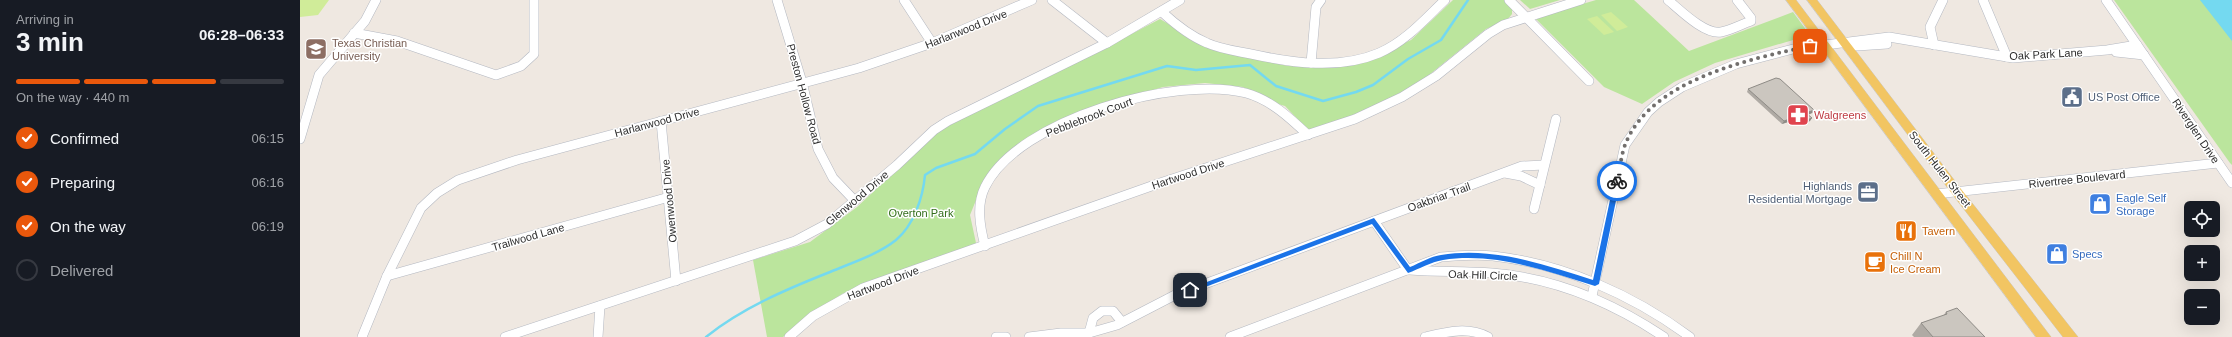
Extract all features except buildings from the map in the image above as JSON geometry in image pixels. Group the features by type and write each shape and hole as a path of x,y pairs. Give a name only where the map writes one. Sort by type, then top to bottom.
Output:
{"main road":[{"name":"South Hulen Street","path":"1791,0 2044,337"},
{"name":"South Hulen Street","path":"1812,0 1957,192 2071,337"}],"street":[{"path":"300,139 319,75 365,21 376,0"},
{"path":"354,33 377,36 396,41 496,75 521,66 534,54 534,0"},
{"name":"Preston Hollow Road","path":"777,0 802,82 818,149 833,178 855,201"},
{"path":"904,0 932,43"},
{"name":"Harlanwood Drive","path":"362,337 387,276 421,208 437,193 458,180 517,160 802,82 859,68 932,43 1032,0"},
{"path":"1052,0 1107,43"},
{"name":"Glenwood Drive","path":"505,337 795,241 827,224 855,201 934,130 948,121 1107,43 1162,12 1180,0"},
{"path":"1311,63 1316,7 1321,0"},
{"path":"1162,12 1189,34 1208,44 1271,59 1311,63 1354,61 1380,52 1399,40 1445,0"},
{"path":"1509,0 1589,81"},
{"name":"Hartwood Drive","path":"789,337 813,316 863,288 1160,184 1355,119 1402,98 1436,76 1488,34 1503,25 1581,0"},
{"path":"1668,0 1705,28 1721,32 1751,21 1751,18 1738,0"},
{"path":"1934,45 1930,27 1943,0"},
{"path":"1983,0 1988,8 2007,57"},
{"name":"Riverglen Drive","path":"2106,0 2232,183"},
{"name":"Oak Park Lane","path":"1592,296 1625,145 1636,126 1651,108 1678,89 1727,68 1768,55 1824,44 1845,42 1857,46 1915,42 2007,57 2107,50 2136,45"},
{"name":"Oak Park Lane","path":"2107,50 2144,55"},
{"name":"Pebblebrook Court","path":"985,246 978,222 979,210 985,188 999,166 1010,154 1034,138 1066,123 1112,106 1165,92 1195,88 1223,88 1248,93 1264,100 1279,109 1308,135"},
{"path":"1534,209 1556,119"},
{"name":"Owenwood Drive","path":"661,121 676,281"},
{"name":"Rivertree Boulevard","path":"1936,194 2218,163"},
{"name":"Oakbriar Trail","path":"1029,337 1061,333 1089,333 1122,322 1175,295 1505,172 1522,166 1544,165"},
{"path":"1505,172 1521,176 1540,185"},
{"name":"Trailwood Lane","path":"387,276 669,197"},
{"path":"1374,221 1408,270"},
{"name":"Oak Hill Circle","path":"1230,337 1441,257 1486,256 1499,257 1547,268 1595,284 1648,308 1690,337"},
{"name":"Oak Hill Circle","path":"1408,270 1440,273 1504,274 1549,281 1592,296 1631,316 1664,337"},
{"path":"598,337 600,306"},
{"path":"1089,333 1089,323 1092,317 1099,312 1106,310 1114,312 1120,316 1122,322"},
{"path":"1425,337 1461,330 1484,334 1488,337"},
{"path":"996,337 1006,337"}],"green space":[{"path":"300,0 329,0 318,15 300,17"},
{"name":"Overton Park","path":"1453,0 1504,0 1512,9 1512,14 1507,20 1486,29 1424,79 1401,94 1342,120 1308,130 1285,106 1264,100 1243,87 1205,83 1163,87 1059,122 983,183 970,215 976,243 971,248 869,282 842,294 807,317 783,337 767,337 753,260 810,242 857,207 949,121 1076,63 1160,19 1209,48 1288,66 1336,67 1396,47 1411,40"},
{"path":"1520,0 1560,0 1530,9"},
{"path":"1596,0 1634,0 1689,51 1793,12 1810,35 1715,63 1674,82 1642,104 1604,87 1535,18"},
{"path":"2114,0 2232,0 2232,165 2230,163"},
{"path":"1611,12 1628,27 1617,31 1601,15"},
{"path":"1597,16 1614,32 1604,35 1587,19"}],"water":[{"path":"2200,0 2232,0 2232,41"}],"waterway":[{"path":"706,337 735,317 765,300 864,258 889,245 902,234 913,219 920,201 925,175 936,168 975,154 1005,129 1038,106 1167,66 1196,70 1250,65 1276,86 1323,101 1356,92 1373,85 1408,59 1441,40 1468,0"}],"way so far":[{"path":"1617,181 1625,145 1636,126 1651,108 1666,97 1678,89 1727,68 1768,55 1810,46"}],"place":[{"name":"Texas Christian University","path":"316,49"},
{"name":"US Post Office","path":"2072,97"},
{"name":"Walgreens","path":"1798,115"},
{"name":"Highlands Residential Mortgage","path":"1868,192"},
{"name":"Eagle Self Storage","path":"2100,204"},
{"name":"Tavern","path":"1906,231"},
{"name":"Specs","path":"2057,254"},
{"name":"Chill N Ice Cream","path":"1875,262"}],"route":[{"path":"1190,290 1374,221 1408,270 1441,257 1473,255 1499,257 1547,268 1595,284 1617,181"}]}
